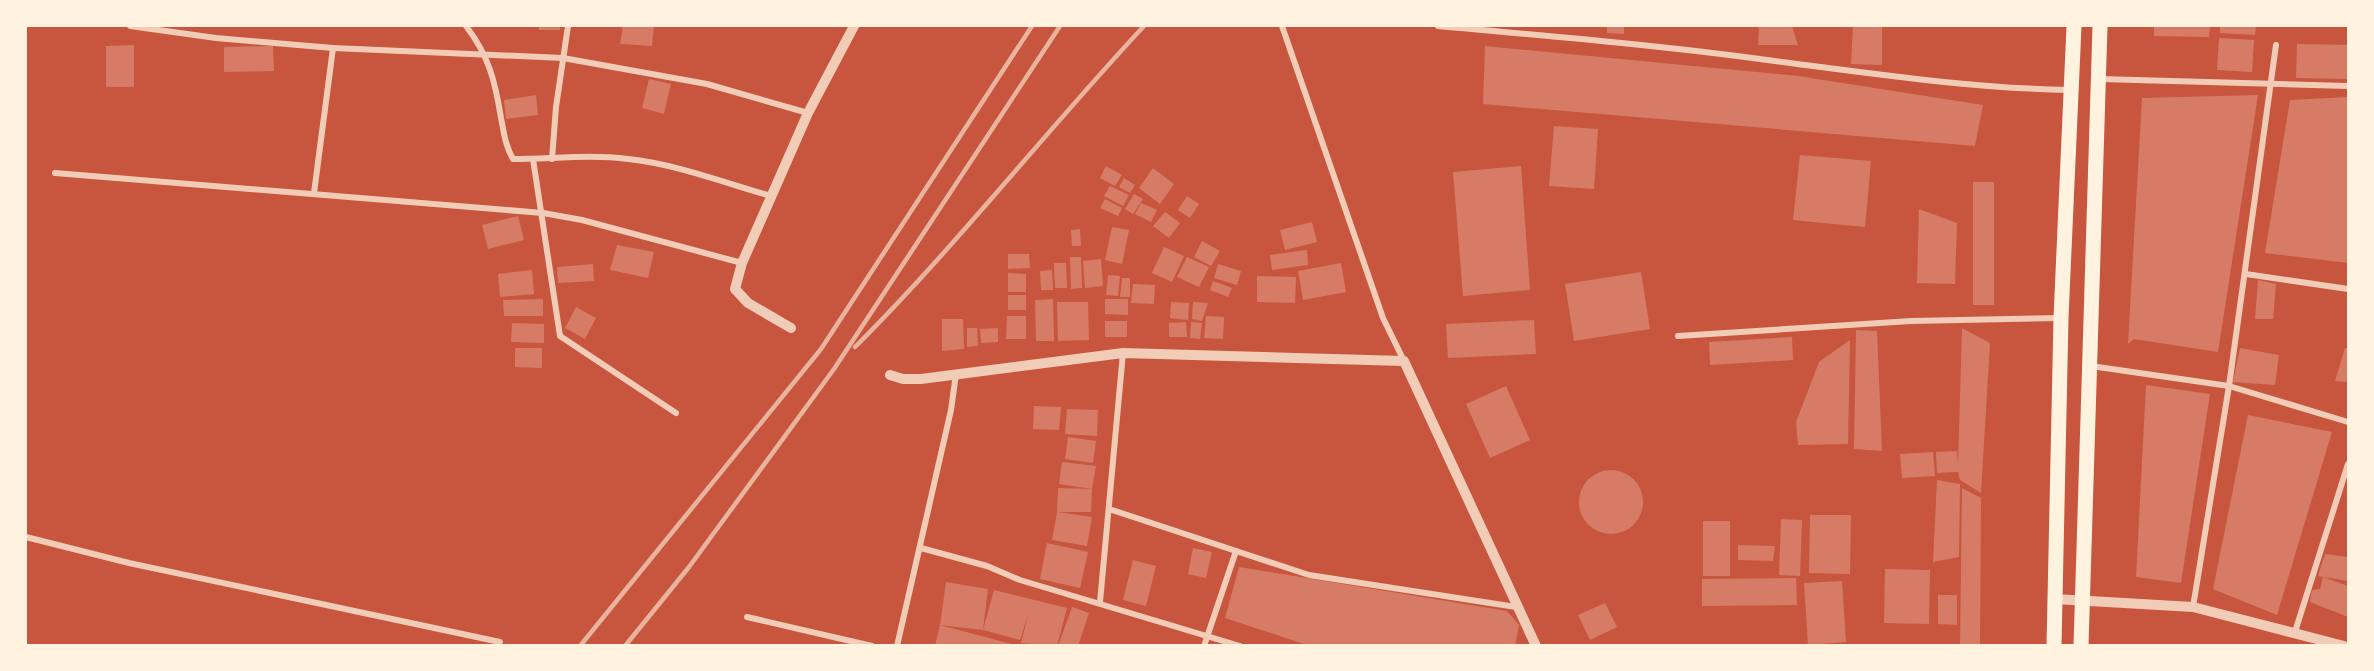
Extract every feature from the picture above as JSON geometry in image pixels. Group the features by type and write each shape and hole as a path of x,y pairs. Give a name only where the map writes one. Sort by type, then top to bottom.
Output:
{"main road":[{"path":"2054,645 2061,318 2074,26"},
{"path":"2081,645 2100,26"}],"street":[{"path":"130,26 216,38 333,48 485,52 563,58 707,84 808,113"},
{"path":"466,26 485,52 493,75 506,147 513,159 581,156 629,159 771,196"},
{"path":"552,159 556,107 568,26"},
{"path":"791,328 748,303 735,289 742,263 808,113 854,26"},
{"path":"1282,26 1383,318 1531,642"},
{"path":"1438,26 1668,48 1854,73 1996,88 2072,90"},
{"path":"2193,607 2246,274 2273,85 2276,45"},
{"path":"314,193 333,48"},
{"path":"2099,79 2349,86"},
{"path":"533,159 560,336 676,413"},
{"path":"55,173 543,213 582,220 742,263"},
{"path":"2246,274 2349,289"},
{"path":"1678,336 1911,321 2061,318"},
{"path":"890,375 903,380 1123,353 1404,361"},
{"path":"1100,602 1123,353"},
{"path":"2091,366 2229,386 2349,422"},
{"path":"897,645 921,548 951,410 956,374"},
{"path":"2294,635 2349,464"},
{"path":"1109,509 1309,575 1516,607"},
{"path":"26,537 129,564 500,642"},
{"path":"921,548 987,566 1020,580 1240,645"},
{"path":"1204,645 1236,551"},
{"path":"2055,599 2193,607 2324,643 2344,645"},
{"path":"747,617 872,645"}],"building":[{"path":"539,26 560,26 560,30 539,30"},
{"path":"623,26 654,26 652,46 620,44"},
{"path":"1607,26 1624,26 1624,34 1607,33"},
{"path":"1759,26 1792,26 1798,45 1758,45"},
{"path":"1853,26 1882,26 1882,65 1851,64"},
{"path":"2154,26 2210,26 2209,37 2154,36"},
{"path":"2220,26 2256,26 2255,35 2220,33"},
{"path":"2219,38 2254,40 2252,72 2217,70"},
{"path":"2297,44 2348,45 2348,79 2296,78"},
{"path":"134,45 134,87 106,87 106,46"},
{"path":"273,46 274,71 224,72 224,47"},
{"path":"1485,46 1798,76 1983,105 1975,146 1483,104"},
{"path":"649,79 671,84 664,114 642,108"},
{"path":"536,95 538,115 506,119 504,100"},
{"path":"2258,95 2218,352 2134,339 2128,344 2142,98"},
{"path":"2348,97 2348,263 2265,253 2290,100"},
{"path":"1554,126 1598,129 1594,189 1549,186"},
{"path":"1800,155 1871,161 1865,227 1793,220"},
{"path":"1106,166 1122,175 1115,186 1100,178"},
{"path":"1521,166 1530,290 1463,296 1453,172"},
{"path":"1153,168 1174,184 1160,204 1139,188"},
{"path":"1124,178 1135,185 1130,193 1119,187"},
{"path":"1973,182 1994,182 1994,305 1973,305"},
{"path":"1110,186 1129,195 1123,206 1104,196"},
{"path":"1134,194 1143,199 1133,214 1125,209"},
{"path":"1187,196 1199,204 1190,218 1178,210"},
{"path":"1105,199 1122,208 1118,216 1100,208"},
{"path":"1141,203 1157,210 1151,222 1135,214"},
{"path":"1919,209 1957,223 1955,284 1917,283"},
{"path":"1165,212 1180,223 1169,238 1153,226"},
{"path":"518,216 524,240 488,249 482,225"},
{"path":"1312,222 1317,242 1285,250 1280,230"},
{"path":"1112,227 1129,230 1122,264 1105,260"},
{"path":"1080,229 1081,246 1072,246 1071,230"},
{"path":"1202,241 1220,251 1211,266 1194,257"},
{"path":"617,245 654,252 648,278 610,270"},
{"path":"1164,247 1184,256 1172,282 1152,273"},
{"path":"1307,250 1308,265 1272,270 1270,255"},
{"path":"1008,254 1029,254 1030,268 1008,269"},
{"path":"1070,257 1081,257 1082,288 1071,289"},
{"path":"1187,257 1209,267 1199,287 1177,277"},
{"path":"1101,259 1103,286 1085,288 1083,261"},
{"path":"1054,263 1066,263 1067,288 1055,288"},
{"path":"1341,263 1346,292 1303,300 1298,271"},
{"path":"593,264 594,281 558,283 557,267"},
{"path":"1218,264 1241,271 1237,285 1214,278"},
{"path":"532,270 534,294 500,297 498,274"},
{"path":"1052,270 1053,290 1041,290 1040,271"},
{"path":"1641,272 1650,329 1574,341 1565,284"},
{"path":"1008,273 1026,274 1026,292 1008,292"},
{"path":"1108,275 1120,276 1118,296 1106,295"},
{"path":"1257,276 1296,277 1295,303 1257,302"},
{"path":"1122,278 1130,278 1130,297 1120,297"},
{"path":"2258,280 2276,284 2273,319 2255,319"},
{"path":"1213,281 1232,288 1228,297 1210,290"},
{"path":"1133,284 1155,285 1154,304 1131,303"},
{"path":"1008,295 1026,295 1026,310 1008,310"},
{"path":"543,299 543,316 504,316 503,300"},
{"path":"1053,299 1054,341 1036,341 1035,300"},
{"path":"1105,299 1128,299 1128,315 1105,314"},
{"path":"1057,302 1088,302 1089,340 1058,341"},
{"path":"1171,302 1189,303 1188,320 1170,318"},
{"path":"1193,302 1208,303 1202,321 1192,319"},
{"path":"576,307 596,318 585,339 565,328"},
{"path":"1007,316 1026,316 1026,339 1006,339"},
{"path":"1206,316 1224,317 1223,339 1204,338"},
{"path":"942,319 963,319 964,349 942,351"},
{"path":"1534,320 1536,354 1448,358 1446,324"},
{"path":"1105,321 1127,321 1127,337 1105,337"},
{"path":"1186,322 1187,337 1169,337 1169,323"},
{"path":"1191,322 1202,323 1200,339 1190,338"},
{"path":"512,323 544,324 544,343 511,342"},
{"path":"967,328 977,328 978,346 967,347"},
{"path":"998,328 998,342 981,343 980,329"},
{"path":"1962,328 1990,343 1981,493 1960,480 1958,472 1937,473 1936,452 1957,451 1958,466"},
{"path":"1856,330 1877,331 1882,451 1854,449"},
{"path":"1792,337 1793,360 1710,365 1709,342"},
{"path":"1850,340 1848,444 1798,445 1796,422 1819,362"},
{"path":"515,348 542,348 542,368 515,367"},
{"path":"2240,348 2279,355 2275,385 2233,382"},
{"path":"2345,348 2348,348 2348,382 2335,381"},
{"path":"2146,385 2210,394 2181,583 2136,577"},
{"path":"1506,386 1530,440 1490,458 1466,404"},
{"path":"1034,406 1061,407 1059,430 1033,429"},
{"path":"1067,409 1098,410 1097,436 1065,434"},
{"path":"2248,415 2332,432 2277,615 2213,589"},
{"path":"1068,437 1096,441 1093,463 1065,459"},
{"path":"1933,452 1935,476 1902,478 1900,454"},
{"path":"1062,462 1096,466 1092,489 1059,484"},
{"path":"1611,470 1634,479 1643,502 1634,525 1611,534 1588,525 1579,502 1588,479"},
{"path":"1937,480 1960,484 1959,557 1933,562"},
{"path":"1058,488 1092,489 1091,512 1057,512"},
{"path":"1962,488 1981,498 1980,646 1960,646"},
{"path":"1057,512 1092,517 1087,546 1052,540"},
{"path":"1810,515 1851,515 1850,574 1809,573"},
{"path":"1781,519 1802,520 1800,576 1779,575"},
{"path":"1703,521 1730,521 1730,576 1703,576"},
{"path":"1047,543 1088,552 1080,588 1040,579"},
{"path":"1738,545 1775,546 1773,561 1738,560"},
{"path":"1193,548 1212,552 1206,578 1188,574"},
{"path":"2325,554 2348,557 2348,581 2318,576"},
{"path":"1133,560 1156,566 1146,606 1123,600"},
{"path":"1239,567 1507,611 1519,625 1515,646 1310,646 1225,618"},
{"path":"1885,569 1930,570 1929,624 1884,623"},
{"path":"2323,577 2348,586 2348,617 2310,602 2312,590 2320,589"},
{"path":"1796,578 1797,605 1702,606 1702,579"},
{"path":"1842,581 1846,642 1808,645 1804,583"},
{"path":"946,582 988,589 983,630 940,625"},
{"path":"994,590 1067,608 1057,646 1021,643 1029,612 1020,640 983,630"},
{"path":"1938,595 1957,595 1957,625 1938,624"},
{"path":"1605,603 1617,627 1590,640 1578,615"},
{"path":"1072,607 1089,613 1078,646 1058,646"},
{"path":"940,625 1015,645 1015,646 935,646"}],"railway":[{"path":"580,646 821,349 1032,26"},
{"path":"625,646 689,567 834,369 1060,26"},
{"path":"855,347 929,269 1144,26"}]}
